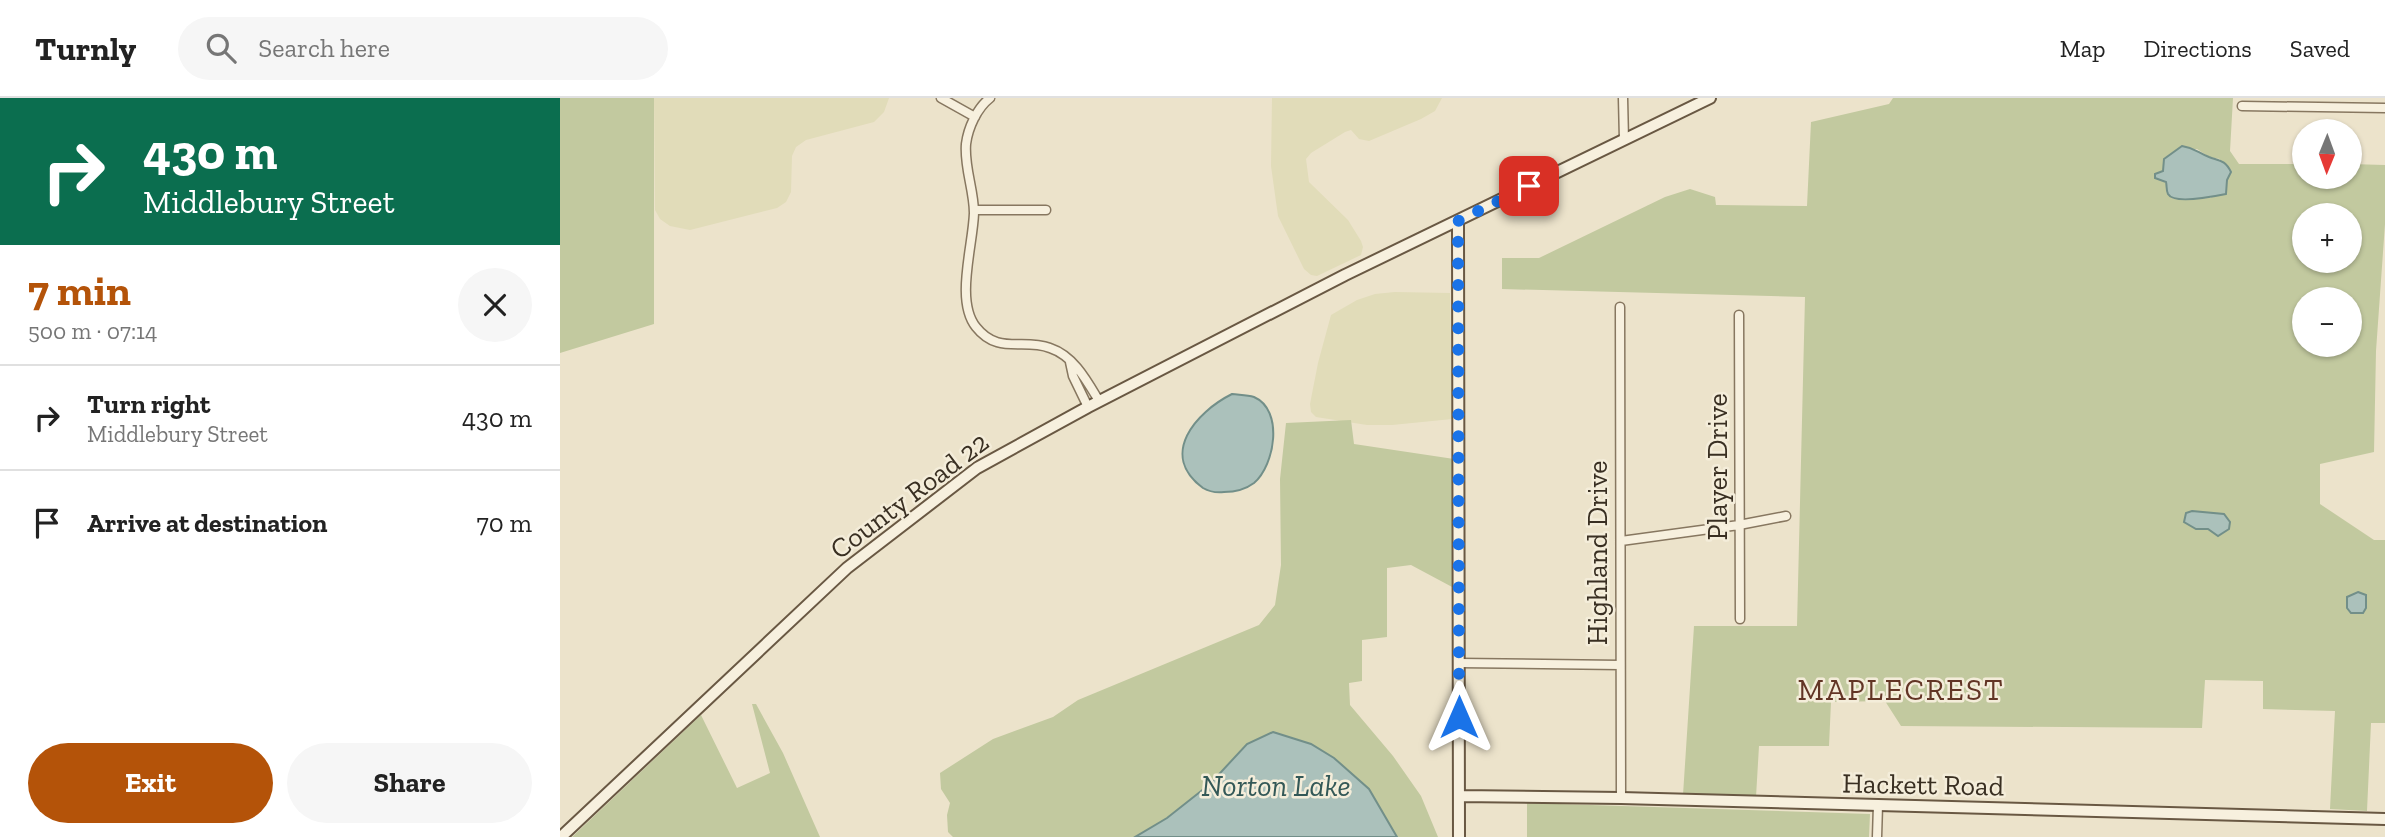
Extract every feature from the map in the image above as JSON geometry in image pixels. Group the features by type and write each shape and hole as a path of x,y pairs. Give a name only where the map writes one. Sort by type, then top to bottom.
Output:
{"street":[{"path":"941,98 975,117"},
{"path":"990,98 975,117 966,146 974,209 964,291 970,319 981,333 999,344 1050,348 1059,352 1082,371 1099,401"},
{"path":"1623,98 1624,140"},
{"name":"County Road 22","path":"561,837 794,616 867,552 977,468 1099,401 1345,275 1710,98"},
{"path":"2242,106 2385,108"},
{"path":"974,209 1046,209"},
{"path":"1458,221 1459,837"},
{"name":"Highland Drive","path":"1620,307 1620,798"},
{"name":"Player Drive","path":"1739,315 1740,619"},
{"path":"1070,362 1073,376 1088,407"},
{"path":"1620,541 1786,516"},
{"path":"1460,663 1619,664"},
{"name":"Hackett Road","path":"1459,796 2385,819"},
{"path":"1877,837 1878,805"}],"shaded area":[{"path":"654,98 889,98 884,112 874,122 806,140 796,147 792,156 791,192 786,202 777,208 690,230 670,226 660,219 655,210"},
{"path":"1272,98 1442,98 1435,111 1421,119 1369,141 1359,139 1351,130 1345,132 1306,159 1309,182 1348,220 1363,247 1361,255 1317,276 1304,269 1278,216 1271,166"},
{"path":"1450,293 1452,419 1367,425 1316,417 1311,412 1310,404 1331,315 1357,300 1375,294"}],"green space":[{"path":"560,98 654,98 654,324 560,353"},
{"path":"1893,98 2233,98 2230,151 2239,164 2292,164 2292,189 2362,189 2362,164 2385,165 2385,224 2376,351 2374,452 2320,464 2320,504 2374,540 2385,540 2385,723 2371,723 2367,811 2330,809 2335,711 2263,709 2263,681 2205,680 2202,728 1901,726 1885,701 1831,702 1829,746 1759,746 1756,797 1683,795 1694,626 1797,626 1805,297 1502,289 1502,258 1539,258 1665,197 1690,189 1715,197 1716,205 1807,206 1811,122 1889,104","holes":["2197,149 2209,157 2220,159 2211,198 2173,199 2164,180 2158,179 2155,174 2164,171 2164,159 2175,152"]},
{"path":"1351,420 1354,444 1454,459 1454,588 1411,565 1387,568 1387,637 1362,640 1362,681 1349,683 1350,705 1393,756 1421,796 1438,837 1397,837 1369,789 1247,744 1210,784 1167,818 1135,837 953,837 948,832 947,815 950,803 941,789 940,773 993,739 1053,717 1078,700 1259,625 1275,605 1281,565 1280,479 1286,423"},
{"path":"752,704 756,704 783,753 820,837 572,837 701,715 737,788 770,773"},
{"path":"1527,803 1870,814 1869,837 1527,837"}],"water":[{"path":"2182,146 2227,165 2231,172 2227,180 2226,194 2178,199 2168,194 2166,182 2155,178 2155,174 2163,171 2164,159"},
{"path":"1232,394 1254,397 1270,413 1273,425 1271,451 1267,464 1254,483 1236,491 1213,492 1203,488 1190,475 1183,462 1183,449 1187,435 1195,423"},
{"path":"2192,511 2224,514 2230,522 2229,529 2218,536 2208,529 2196,529 2184,522 2186,513"},
{"path":"2358,592 2366,595 2366,608 2363,613 2351,613 2347,608 2347,597"},
{"name":"Norton Lake","path":"1273,732 1311,744 1334,758 1369,789 1397,837 1135,837 1167,818 1210,784 1247,744"}],"district":[{"name":"MAPLECREST","path":"1901,690"}],"route":[{"path":"1459,717 1458,221 1529,186"}]}
